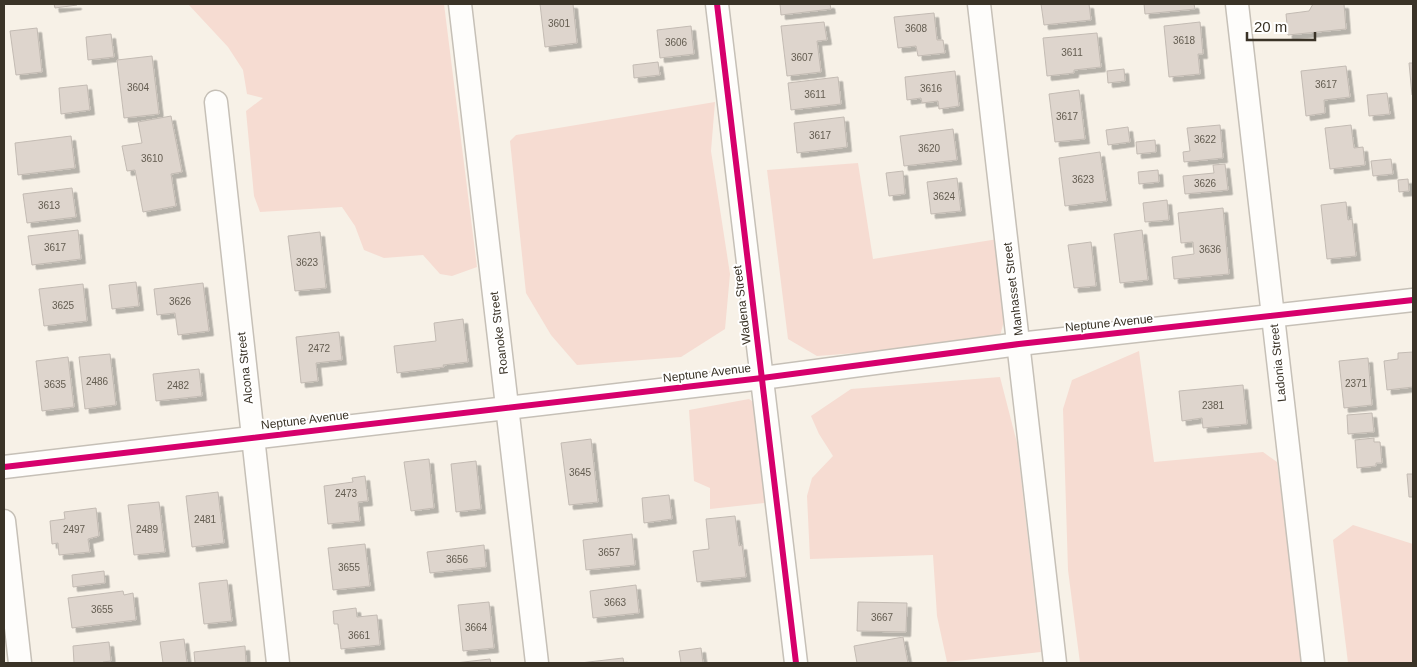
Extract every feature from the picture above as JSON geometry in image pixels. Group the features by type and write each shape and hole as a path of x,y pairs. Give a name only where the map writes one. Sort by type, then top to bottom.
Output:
{"street":[{"name":"Roanoke Street","path":"460,4 537,663"},
{"name":"Wadena Street","path":"717,4 796,663"},
{"name":"Manhasset Street","path":"979,4 1055,663"},
{"name":"Ladonia Street","path":"1236,4 1313,663"},
{"name":"Alcona Street","path":"216,102 278,663"},
{"name":"Neptune Avenue","path":"4,467 762,378 1019,344 1413,300"},
{"path":"4,521 20,663"}],"shaded area":[{"path":"188,4 444,4 477,267 452,276 440,274 423,255 384,258 364,250 355,226 342,207 260,212 254,196 246,111 263,98 247,94 243,70 228,47"},
{"path":"715,102 711,151 730,274 725,329 681,357 577,365 551,335 526,293 510,141 516,135"},
{"path":"858,163 873,259 998,239 1005,317 1000,336 948,346 817,356 788,339 767,170"},
{"path":"1139,351 1154,462 1263,452 1277,462 1303,663 1080,663 1068,570 1063,409 1072,380"},
{"path":"1000,377 1017,443 1041,652 947,662 937,616 933,555 810,559 807,496 812,478 833,456 819,434 811,416 851,389"},
{"path":"749,399 758,405 765,503 710,509 710,488 694,481 689,410"},
{"path":"1353,525 1413,544 1413,663 1348,663 1333,540"}],"building":[{"path":"54,4 77,4 77,5 55,8"},
{"path":"540,4 573,4 577,43 545,47"},
{"path":"780,4 830,4 831,9 781,15"},
{"path":"1041,4 1089,4 1091,20 1044,25"},
{"path":"1144,4 1194,4 1195,9 1145,14"},
{"path":"1313,4 1344,4 1346,29 1288,35 1286,14 1309,11"},
{"path":"934,13 937,40 943,40 945,53 918,56 916,46 898,48 894,17"},
{"path":"824,22 827,40 817,41 821,72 787,76 781,26"},
{"path":"1200,22 1203,54 1198,54 1200,74 1169,77 1164,26"},
{"path":"691,26 694,54 660,58 657,30"},
{"path":"37,28 42,72 16,75 10,31"},
{"path":"1097,33 1101,67 1047,76 1043,38"},
{"path":"111,34 114,57 88,60 86,37"},
{"path":"152,56 159,114 124,118 117,60"},
{"path":"658,62 660,75 634,78 633,65"},
{"path":"1409,63 1413,63 1413,95 1412,95"},
{"path":"1346,66 1350,97 1324,100 1325,113 1306,116 1301,71"},
{"path":"1124,69 1125,81 1108,83 1107,71"},
{"path":"955,71 959,106 939,109 938,101 922,103 921,98 907,100 905,77"},
{"path":"838,77 841,104 791,110 788,83"},
{"path":"87,85 90,110 61,114 59,88"},
{"path":"1079,90 1085,139 1055,142 1049,94"},
{"path":"1387,93 1390,114 1369,116 1367,95"},
{"path":"171,116 182,172 171,174 176,206 143,212 135,170 127,171 122,146 142,143 138,122"},
{"path":"844,117 847,147 797,153 794,123"},
{"path":"1220,125 1223,158 1184,162 1183,152 1190,151 1187,128"},
{"path":"1351,125 1354,148 1363,147 1365,165 1330,169 1325,128"},
{"path":"1128,127 1130,142 1108,145 1106,130"},
{"path":"953,129 957,160 904,166 900,136"},
{"path":"71,136 75,168 18,175 15,143"},
{"path":"1155,140 1156,152 1137,154 1136,142"},
{"path":"1100,152 1107,201 1065,206 1059,158"},
{"path":"1391,159 1393,174 1373,176 1371,161"},
{"path":"1225,164 1228,190 1185,194 1183,176 1214,173 1213,165"},
{"path":"1158,170 1159,182 1139,184 1138,172"},
{"path":"903,171 905,194 889,196 886,173"},
{"path":"957,178 961,211 931,214 927,182"},
{"path":"1408,179 1409,191 1399,192 1398,180"},
{"path":"72,188 76,217 27,223 23,194"},
{"path":"1167,200 1169,220 1145,222 1143,203"},
{"path":"1346,202 1348,220 1352,219 1356,256 1327,259 1321,205"},
{"path":"1223,208 1229,274 1174,279 1172,257 1194,254 1193,242 1181,243 1178,213"},
{"path":"78,230 81,259 32,265 28,236"},
{"path":"1142,230 1148,280 1120,283 1114,234"},
{"path":"320,232 326,288 295,291 288,236"},
{"path":"1091,242 1096,286 1074,288 1068,245"},
{"path":"136,282 139,306 112,309 109,285"},
{"path":"203,283 209,331 178,335 175,313 157,315 154,289"},
{"path":"83,284 87,321 44,326 39,289"},
{"path":"463,319 468,362 397,373 394,346 436,341 434,323"},
{"path":"339,332 342,360 316,363 318,381 301,383 296,337"},
{"path":"1413,352 1413,387 1387,390 1384,361 1398,359 1398,353"},
{"path":"110,354 116,405 85,409 79,357"},
{"path":"68,357 74,407 42,411 36,361"},
{"path":"1368,358 1372,405 1344,408 1339,361"},
{"path":"199,369 202,396 156,401 153,374"},
{"path":"1243,385 1247,424 1203,428 1202,418 1182,421 1179,391"},
{"path":"1372,413 1374,432 1348,434 1347,415"},
{"path":"1374,438 1374,442 1380,442 1382,463 1376,463 1376,466 1357,468 1355,440"},
{"path":"591,439 598,502 569,505 561,443"},
{"path":"429,459 434,508 411,511 404,462"},
{"path":"476,461 481,509 456,512 451,464"},
{"path":"1407,474 1413,474 1413,497 1409,497"},
{"path":"365,476 368,501 358,502 360,521 328,524 324,486 353,482 352,478"},
{"path":"218,492 224,543 192,547 186,496"},
{"path":"669,495 672,519 644,523 642,498"},
{"path":"159,502 165,552 134,555 128,505"},
{"path":"96,508 99,536 88,539 90,552 59,555 58,543 52,544 50,521 65,519 64,512"},
{"path":"735,516 739,546 742,545 746,577 697,582 693,551 709,549 706,519"},
{"path":"632,534 635,565 586,570 583,540"},
{"path":"365,544 370,586 333,590 328,548"},
{"path":"484,545 486,567 430,573 427,552"},
{"path":"104,571 105,583 73,587 72,575"},
{"path":"227,580 232,621 204,624 199,583"},
{"path":"636,585 639,613 593,618 590,591"},
{"path":"123,591 124,595 133,593 136,620 72,628 68,598"},
{"path":"489,602 494,648 463,651 458,605"},
{"path":"858,602 907,603 906,632 857,631"},
{"path":"356,608 357,617 377,615 380,645 341,649 338,624 334,624 333,611"},
{"path":"903,637 908,663 857,663 854,646"},
{"path":"184,639 187,663 163,663 160,642"},
{"path":"109,642 111,661 104,663 74,663 73,646"},
{"path":"245,646 246,663 195,663 194,652"},
{"path":"701,648 703,663 681,663 679,651"},
{"path":"623,658 624,663 580,663"},
{"path":"490,659 491,663 455,663"}],"cycle path":[{"path":"717,4 796,663"},
{"path":"4,467 762,378 1019,344 1413,300"}]}
